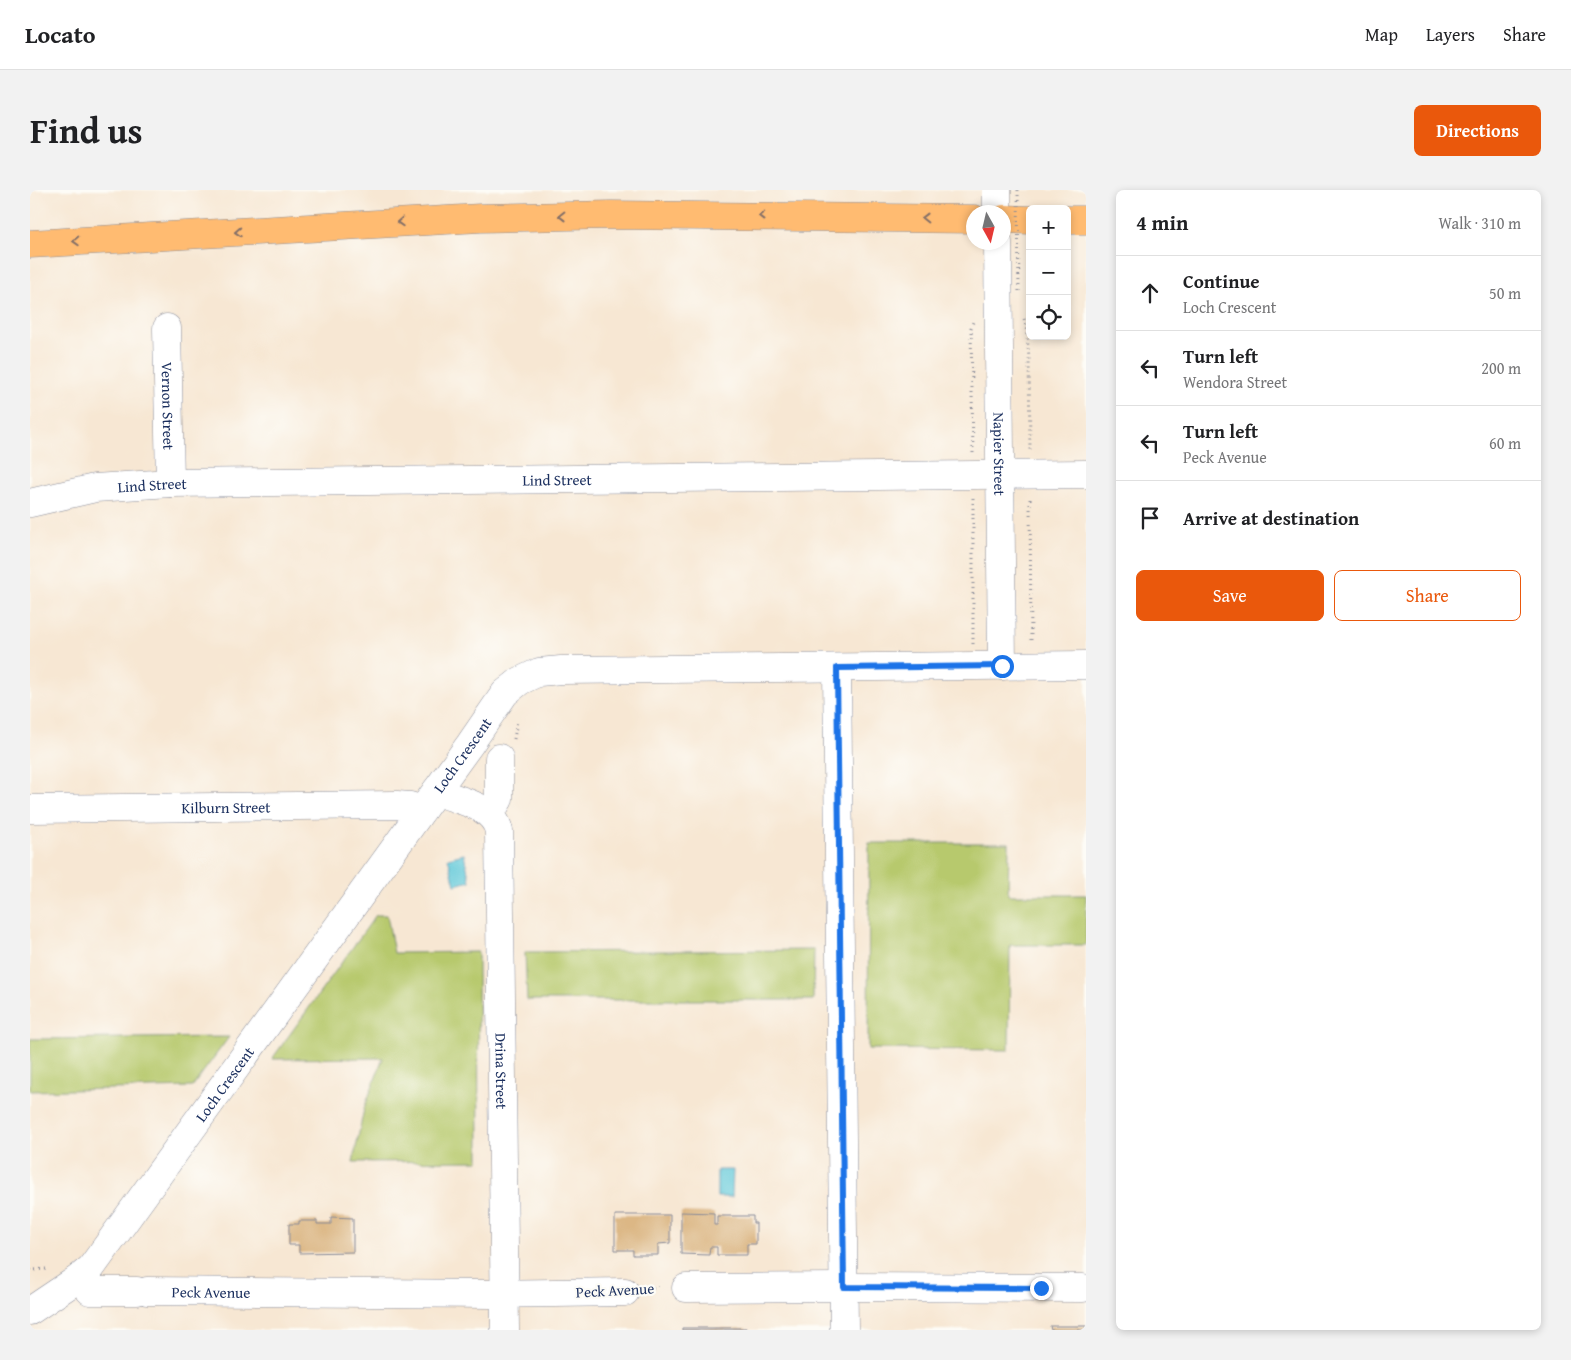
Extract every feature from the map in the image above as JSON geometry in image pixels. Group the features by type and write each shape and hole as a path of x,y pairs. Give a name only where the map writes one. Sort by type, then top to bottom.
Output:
{"highway":[{"path":"30,244 480,218 621,216 966,219"},
{"path":"1011,219 1026,220"},
{"path":"1071,220 1086,220"}],"street":[{"path":"997,190 997,205"},
{"name":"Napier Street","path":"1000,250 1008,292 1001,475 1002,666"},
{"name":"Vernon Street","path":"167,328 170,483"},
{"name":"Lind Street","path":"30,502 95,488 170,483 1086,474"},
{"name":"Loch Crescent","path":"30,1311 91,1268 110,1244 505,693 520,681 539,672 570,670 1086,665"},
{"path":"837,668 844,1330"},
{"path":"429,801 448,797 482,809 490,814 499,799 499,758"},
{"name":"Kilburn Street","path":"30,809 410,806 429,801"},
{"name":"Drina Street","path":"490,814 498,824 500,843 505,1330"},
{"path":"30,1290 73,1282"},
{"name":"Peck Avenue","path":"73,1282 90,1291 505,1294 626,1292"},
{"path":"686,1288 1084,1288"}],"path":[{"path":"1008,292 1018,190"},
{"path":"973,453 972,328 974,319"},
{"name":"Peck Avenue","path":"626,1292 640,1288 686,1288"}],"green space":[{"path":"869,843 1009,843 1008,895 1086,895 1086,945 1010,945 1009,1050 868,1049"},
{"path":"376,915 387,915 394,953 478,952 479,1161 353,1162 364,1109 383,1058 272,1059"},
{"path":"814,950 813,1000 527,1000 525,952"},
{"path":"229,1037 192,1087 30,1091 30,1039"}],"water":[{"path":"464,854 470,881 455,885 448,858"},
{"path":"717,1170 733,1170 732,1197 717,1197"}],"building":[{"path":"681,1212 714,1213 714,1225 717,1225 717,1216 753,1216 753,1223 756,1223 756,1244 747,1244 747,1255 717,1255 717,1247 710,1247 709,1255 681,1254"},
{"path":"615,1215 670,1215 670,1243 658,1244 658,1255 633,1255 633,1250 615,1250"},
{"path":"331,1217 353,1218 353,1252 299,1253 299,1245 289,1245 289,1224 299,1224 299,1221 317,1221 317,1224 331,1224"},
{"path":"1050,1326 1086,1326 1086,1330 1051,1330"},
{"path":"682,1328 746,1328 746,1330 682,1330"}],"route":[{"path":"1002,666 837,668 844,1287 1041,1288"}]}
